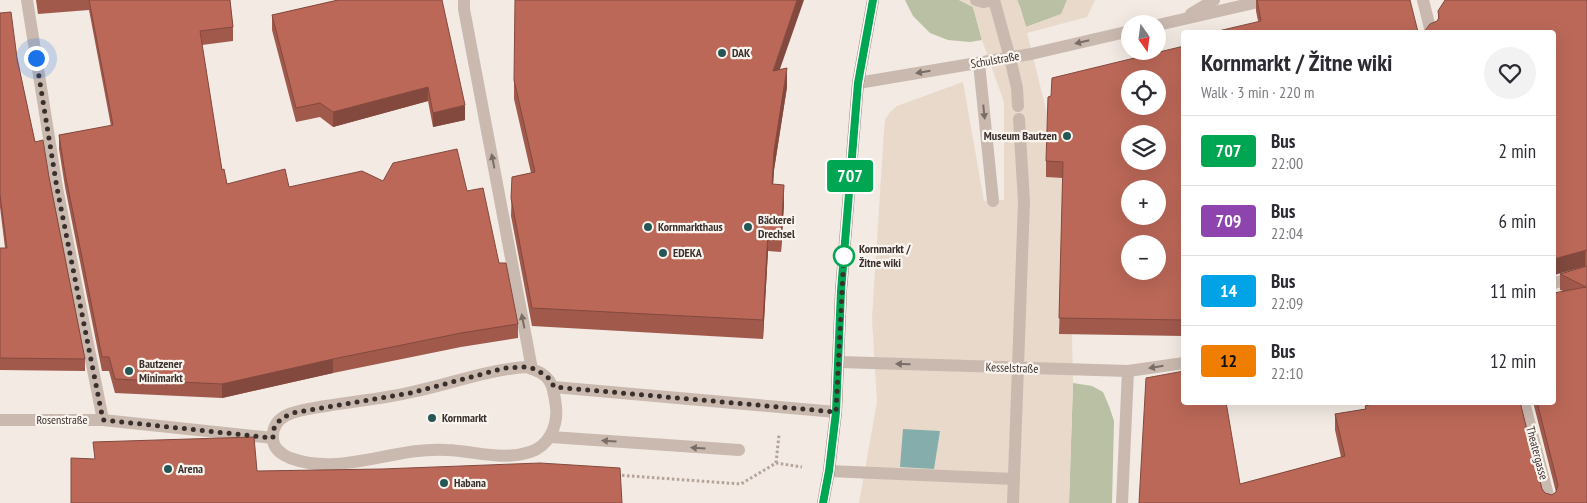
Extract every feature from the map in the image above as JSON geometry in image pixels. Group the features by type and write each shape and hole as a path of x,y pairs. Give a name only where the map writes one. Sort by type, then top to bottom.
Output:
{"main road":[{"path":"822,503 829,471 836,412 841,291 858,83 873,0"}],"street":[{"path":"27,0 57,188 103,420"},
{"path":"464,0 532,368"},
{"path":"976,0 983,2 994,0 1017,88 1024,202 1013,503"},
{"path":"1180,20 1214,0"},
{"path":"1166,24 1267,0"},
{"path":"1423,0 1430,30"},
{"name":"Schulstraße","path":"858,83 1010,58 1121,34"},
{"path":"979,63 993,201"},
{"path":"1556,282 1587,274"},
{"name":"Kesselstraße","path":"839,362 1128,371 1181,363"},
{"path":"505,368 532,368 550,379 554,387 557,411 551,437 531,452 506,456 428,450 340,464 312,464 289,458 280,453 274,445 272,431 278,420 292,413 411,393 505,368"},
{"path":"1122,503 1128,371"},
{"path":"554,387 836,412"},
{"name":"Theatergasse","path":"1525,405 1550,503"},
{"name":"Rosenstraße","path":"0,420 103,420 273,438"},
{"path":"551,437 739,450"},
{"path":"829,471 1014,480"}],"green space":[{"path":"905,0 959,0 973,7 982,40 970,42 948,40 930,33 913,16"},
{"path":"1017,0 1067,0 1062,14 1026,27"},
{"path":"1073,383 1092,386 1103,392 1114,421 1112,503 1069,503"}],"shaded area":[{"path":"959,0 1017,0 1026,27 1061,14 1067,0 1095,0 1087,17 1027,33 1063,178 1059,334 1072,334 1073,383 1069,503 859,503 877,402 872,318 884,131 885,120 890,112 897,106 963,82 984,201 1004,200 1004,102 982,40 973,7"}],"water":[{"path":"903,429 940,431 934,469 900,467"}],"building":[{"path":"89,0 230,0 233,27 200,31 222,170 224,169 227,184 285,169 289,187 362,171 383,181 393,163 457,149 467,191 483,188 499,263 506,263 518,324 461,333 222,384 115,379 109,357 102,357 59,135 113,125"},
{"path":"338,0 442,0 465,105 433,113 428,87 333,112 320,103 296,108 272,15"},
{"name":"Kornmarkthaus","path":"515,0 797,0 773,71 787,68 774,151 772,184 784,185 781,234 768,233 763,320 532,308 511,198 512,177 535,172 514,80"},
{"path":"1257,0 1410,0 1418,30 1223,30 1261,21"},
{"path":"1445,0 1587,0 1587,250 1556,258 1556,30 1426,30 1439,18 1438,11"},
{"path":"11,12 17,58 35,142 43,140 85,359 0,358 0,248 7,248 0,195 0,13"},
{"path":"1181,47 1181,320 1059,318 1063,162 1046,161 1048,97 1051,96 1052,78 1126,60 1166,60 1166,50"},
{"path":"1587,266 1587,503 1139,503 1146,378 1181,372 1181,405 1227,405 1240,484 1345,456 1335,414 1366,409 1365,406 1368,405 1521,405 1542,489 1545,493 1552,495 1556,492 1558,485 1538,405 1556,405 1556,293 1586,287 1560,274"},
{"path":"254,437 257,471 382,469 540,463 620,468 622,503 71,503 71,458 95,459 93,442"}],"bus line":[{"name":"707","path":"823,503 836,412 841,291 858,83 873,0"}],"place":[{"name":"DAK","path":"722,53"},
{"name":"Museum Bautzen","path":"1067,136"},
{"name":"Kornmarkthaus","path":"648,227"},
{"name":"Bäckerei Drechsel","path":"748,227"},
{"name":"EDEKA","path":"663,253"},
{"name":"Kornmarkt / Žitne wiki","path":"844,256"},
{"name":"Bautzener Minimarkt","path":"129,371"},
{"name":"Kornmarkt","path":"432,418"},
{"name":"Arena","path":"168,469"},
{"name":"Habana","path":"444,483"}],"route":[{"path":"36,58 57,188 103,420 273,438 272,431 278,420 292,413 348,402 411,393 505,368 526,367 532,368 550,379 554,387 836,412 844,253 844,256"}]}
